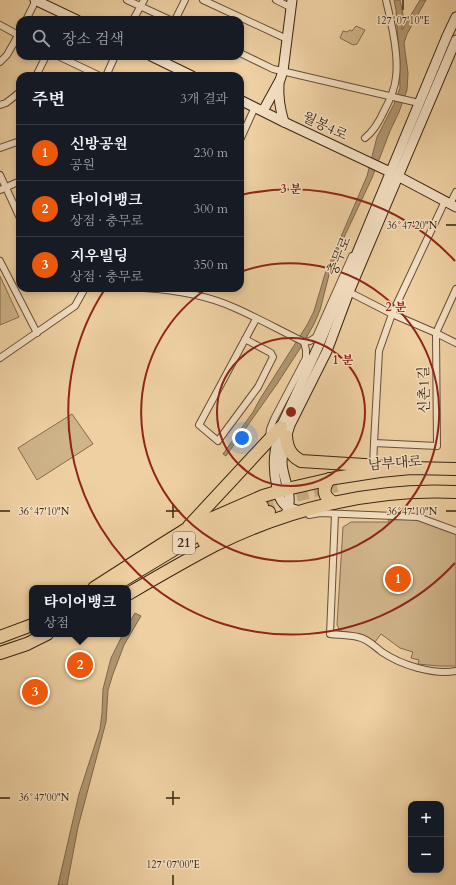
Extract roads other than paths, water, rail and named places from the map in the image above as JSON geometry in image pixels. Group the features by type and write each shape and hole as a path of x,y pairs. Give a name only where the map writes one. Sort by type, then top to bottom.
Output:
{"highway":[{"path":"186,530 268,441 284,431 288,449 301,461 411,468 456,469"},
{"path":"99,585 186,530 266,509 286,512 301,511 380,471 411,468"},
{"name":"남부대로","path":"335,495 374,478 420,476 456,477"},
{"name":"남부대로","path":"335,495 406,486 456,486"},
{"path":"131,592 205,551 266,509 282,490 335,495 456,492"},
{"path":"131,586 214,537 266,509"},
{"name":"21","path":"115,585 203,532 266,509"},
{"path":"0,637 29,626"},
{"path":"0,653 27,644 41,637"}],"main road":[{"path":"36,0 69,16"},
{"path":"284,122 279,107 278,96 291,3"},
{"name":"충무로","path":"286,512 289,502 273,472 273,461 277,438 290,425 327,351 349,292 398,177 453,37 456,17"},
{"name":"충무로","path":"284,431 419,103 453,37"},
{"path":"159,60 184,72"},
{"path":"259,109 280,80"},
{"name":"월봉4로","path":"244,102 390,172 450,204"}],"street":[{"path":"28,16 36,0"},
{"path":"127,0 161,16"},
{"path":"135,16 144,0"},
{"path":"177,16 184,0"},
{"path":"203,0 237,16"},
{"path":"276,0 291,3"},
{"path":"364,138 372,132 378,124 394,96 397,68 386,0"},
{"path":"244,19 287,39"},
{"path":"0,25 16,33"},
{"path":"0,62 7,55 16,39"},
{"path":"244,55 273,69 419,103"},
{"path":"38,72 44,60"},
{"path":"66,60 92,72"},
{"path":"108,72 113,60"},
{"path":"0,105 6,103 16,95"},
{"path":"244,133 259,109"},
{"path":"0,148 16,142"},
{"path":"0,175 3,189 16,211"},
{"path":"3,189 16,183"},
{"path":"373,466 379,351 392,314 456,192"},
{"path":"180,292 204,297 234,307 304,342 310,341 316,337 359,239 367,229"},
{"path":"0,261 37,333"},
{"name":"신촌1길","path":"374,443 437,446 436,333 456,288"},
{"path":"0,358 75,306 83,292"},
{"path":"349,292 392,314 456,343"},
{"path":"245,339 271,353 273,357 258,387 218,441 199,425 245,339 256,319"},
{"path":"268,441 270,429 306,358 304,342"},
{"path":"205,551 280,522 300,516 320,513 335,495"},
{"path":"335,495 418,517 456,531"},
{"path":"335,495 330,634 358,637 369,642 397,661 409,666 432,671 456,671"},
{"path":"301,511 320,513"}],"tunnel":[{"path":"262,506 337,486"}],"place":[{"name":"신방공원","path":"398,579"},
{"name":"타이어뱅크","path":"80,665"},
{"name":"지우빌딩","path":"35,692"}]}
